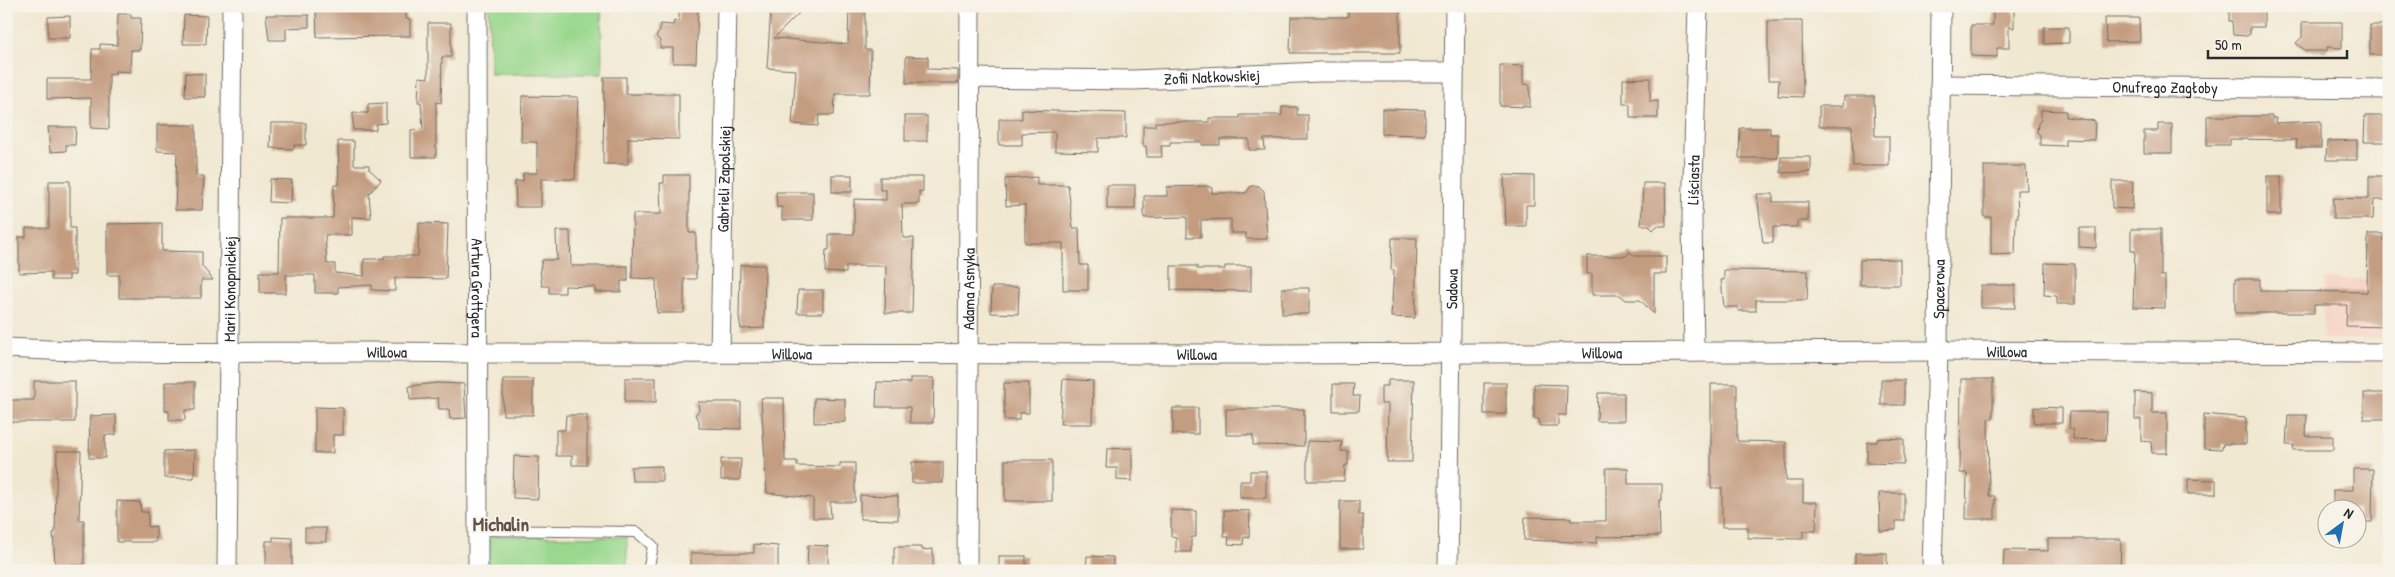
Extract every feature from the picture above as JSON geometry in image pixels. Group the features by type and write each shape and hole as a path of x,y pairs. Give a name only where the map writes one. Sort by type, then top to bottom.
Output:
{"street":[{"name":"Marii Konopnickiej","path":"227,571 232,6"},
{"name":"Artura Grottgera","path":"477,6 476,353 478,571"},
{"name":"Gabrieli Zapolskiej","path":"720,353 727,6"},
{"name":"Adama Asnyka","path":"967,571 970,6"},
{"name":"Sadowa","path":"1448,571 1455,6"},
{"name":"Liściasta","path":"1694,352 1692,218 1698,6"},
{"name":"Spacerowa","path":"1932,571 1938,351 1941,6"},
{"name":"Zofii Nałkowskiej","path":"971,78 1133,80 1320,72 1454,72"},
{"name":"Onufrego Zagłoby","path":"1940,85 2389,89"},
{"name":"Willowa","path":"6,348 74,352 373,350 476,353 1938,351 2389,353"}],"lane":[{"path":"479,530 638,532 653,546 648,571"}],"shaded area":[{"path":"2325,279 2389,279 2389,339 2323,339"}],"green space":[{"path":"489,6 601,6 602,74 490,74"},
{"path":"489,536 627,537 627,571 488,571"}],"building":[{"path":"364,6 365,9 406,8 406,19 410,19 410,36 317,37 316,8"},
{"path":"679,6 698,6 696,63 673,63 673,48 660,48 660,41 656,36 660,31 660,24 673,25 674,21 679,21"},
{"path":"771,6 806,6 774,38 848,44 849,6 865,6 865,50 871,50 870,94 835,94 834,115 819,115 818,126 792,124 796,70 767,68"},
{"path":"1348,6 1400,6 1400,53 1290,53 1291,17 1348,17"},
{"path":"1993,6 2014,6 2014,28 2009,27 2009,48 1997,48 1997,57 1971,56 1971,25 1993,25"},
{"path":"2229,6 2264,6 2264,27 2250,27 2250,34 2247,36 2233,35 2232,21 2229,21"},
{"path":"118,14 131,14 131,18 141,18 140,50 131,50 130,72 115,71 115,74 109,74 109,129 91,128 91,98 47,99 47,79 91,79 92,49 100,49 100,44 117,45"},
{"path":"184,15 207,16 206,44 183,44"},
{"path":"266,15 309,15 309,27 286,28 286,40 269,40"},
{"path":"70,16 70,38 48,38 48,17"},
{"path":"2105,18 2139,18 2140,41 2106,42"},
{"path":"1768,21 1802,21 1803,97 1778,96 1779,80 1768,80"},
{"path":"2302,22 2342,22 2342,48 2327,47 2327,51 2306,51 2296,43 2302,37"},
{"path":"428,23 451,23 451,57 442,57 441,103 436,102 436,157 411,157 411,130 423,129 421,102 418,102 419,77 428,78"},
{"path":"2370,25 2389,25 2389,55 2370,55"},
{"path":"2044,27 2069,27 2069,43 2044,44"},
{"path":"906,56 928,57 928,69 958,70 958,83 906,83"},
{"path":"1500,65 1523,66 1523,84 1530,85 1530,107 1500,106"},
{"path":"186,73 205,74 205,97 185,97"},
{"path":"604,77 626,77 626,94 679,94 679,139 628,138 628,164 603,164"},
{"path":"1650,78 1650,102 1658,101 1658,118 1630,118 1630,104 1623,104 1623,79"},
{"path":"522,96 578,97 575,179 541,179 541,207 516,207 515,181 523,181 523,173 537,173 537,142 521,142"},
{"path":"1844,96 1874,96 1875,136 1889,136 1889,166 1853,166 1852,126 1819,126 1819,106 1843,106"},
{"path":"386,103 386,123 376,124 376,130 353,130 353,113 368,113 368,104"},
{"path":"1282,107 1297,107 1297,115 1308,115 1308,139 1264,139 1265,150 1249,150 1249,139 1220,139 1220,145 1202,145 1202,142 1170,142 1170,146 1161,146 1162,157 1147,157 1146,146 1143,146 1143,126 1155,126 1155,122 1209,122 1209,118 1240,118 1240,115 1282,115"},
{"path":"1382,109 1425,110 1425,135 1382,134"},
{"path":"1022,110 1126,113 1126,138 1098,138 1098,152 1055,151 1055,132 1022,133 1022,145 999,145 999,119 1022,119"},
{"path":"2041,110 2066,111 2066,117 2095,121 2094,140 2065,139 2065,146 2040,145 2040,135 2037,132 2038,123 2041,120"},
{"path":"905,116 927,116 927,141 905,141"},
{"path":"2207,116 2272,116 2272,118 2276,118 2275,123 2321,121 2321,148 2296,148 2297,140 2230,139 2230,145 2207,145"},
{"path":"2365,116 2389,116 2389,142 2364,142"},
{"path":"271,123 306,123 306,145 294,145 294,149 270,148"},
{"path":"2158,124 2172,124 2172,153 2144,153 2144,131 2158,131"},
{"path":"157,125 196,125 196,176 204,176 202,210 175,210 177,152 157,151"},
{"path":"48,127 76,127 75,145 66,145 66,151 50,152"},
{"path":"1740,128 1770,128 1770,134 1778,134 1778,158 1739,158"},
{"path":"2357,140 2357,160 2326,160 2327,141"},
{"path":"338,141 354,141 354,165 369,165 369,169 381,180 369,194 371,218 352,217 352,235 325,235 327,264 335,264 335,273 364,276 364,259 384,259 384,256 418,256 419,223 448,224 446,279 395,278 395,291 372,290 372,285 338,287 338,293 315,293 315,275 286,275 286,293 260,293 260,272 279,272 280,218 333,218 334,185 339,185"},
{"path":"1781,157 1811,157 1811,172 1781,173"},
{"path":"1984,166 2026,166 2027,190 2017,190 2018,217 2016,217 2015,254 1991,255 1991,217 1984,217"},
{"path":"664,175 689,175 689,233 696,233 696,279 684,279 684,313 657,313 656,279 632,278 633,214 661,214 660,183 664,183"},
{"path":"832,175 852,175 852,192 832,192"},
{"path":"1504,175 1534,176 1534,205 1526,205 1526,226 1506,226"},
{"path":"2267,176 2281,176 2281,215 2267,215"},
{"path":"2369,176 2389,176 2389,200 2374,200 2373,219 2333,219 2333,198 2369,199"},
{"path":"880,177 923,177 923,192 919,191 919,204 902,204 903,238 914,238 912,313 885,313 886,266 846,266 846,273 825,272 826,250 829,250 829,234 854,234 854,199 886,200 886,190 880,190"},
{"path":"1037,177 1037,185 1068,185 1073,228 1079,228 1080,265 1088,265 1088,290 1063,290 1063,243 1025,243 1025,205 1006,206 1005,179"},
{"path":"270,179 292,180 291,203 269,202"},
{"path":"49,181 70,181 70,228 75,228 75,275 69,275 69,280 51,280 51,272 19,273 19,237 26,237 26,228 49,228"},
{"path":"2112,181 2133,181 2132,209 2112,208"},
{"path":"1643,183 1665,183 1666,226 1657,226 1653,230 1648,225 1641,225"},
{"path":"1107,185 1135,185 1135,209 1107,209"},
{"path":"1207,186 1212,188 1212,193 1246,193 1251,186 1259,186 1264,191 1267,239 1246,239 1246,233 1231,233 1231,219 1201,220 1201,237 1187,237 1187,217 1144,218 1144,196 1167,196 1167,187"},
{"path":"776,192 813,192 813,220 782,220 782,207 777,207"},
{"path":"1757,194 1773,194 1773,202 1808,202 1808,221 1797,221 1797,227 1773,227 1773,243 1763,243"},
{"path":"162,223 162,251 202,252 202,266 213,280 201,280 201,298 119,298 119,275 107,275 107,224"},
{"path":"2079,228 2096,228 2096,248 2079,247"},
{"path":"2131,229 2161,229 2161,276 2165,276 2165,308 2133,307 2135,251 2131,251"},
{"path":"556,231 570,231 571,266 628,266 628,281 621,281 621,292 595,292 595,287 565,286 565,293 549,293 549,286 542,286 540,269 542,260 557,260"},
{"path":"2368,234 2384,234 2384,241 2389,241 2389,327 2346,326 2347,305 2314,305 2314,313 2235,313 2235,279 2260,279 2260,291 2367,292"},
{"path":"1392,238 1417,238 1415,318 1391,317 1394,270 1391,270"},
{"path":"1630,252 1635,256 1666,256 1666,274 1654,274 1654,314 1640,300 1626,300 1620,295 1592,295 1592,274 1587,274 1587,256 1626,256"},
{"path":"1900,259 1900,285 1860,285 1860,260"},
{"path":"2045,263 2075,264 2075,304 2057,304 2057,296 2044,295"},
{"path":"740,265 765,265 764,328 741,329 739,317"},
{"path":"1171,266 1197,266 1197,269 1225,269 1225,266 1251,266 1251,291 1171,290"},
{"path":"1724,270 1808,271 1807,300 1756,300 1756,311 1738,311 1738,307 1724,307 1721,280 1724,280"},
{"path":"1981,285 2015,285 2015,308 1981,308"},
{"path":"992,287 1019,287 1018,314 991,313"},
{"path":"1282,288 1309,288 1309,314 1282,314"},
{"path":"798,290 823,290 823,313 797,313"},
{"path":"625,378 656,378 656,402 625,402"},
{"path":"910,378 934,378 933,423 910,423 910,407 876,407 877,382 910,383"},
{"path":"503,379 533,379 533,415 503,415"},
{"path":"1063,379 1093,381 1092,424 1060,424"},
{"path":"1961,379 1993,379 1993,419 1988,419 1989,496 1995,496 1995,519 1966,519 1967,473 1960,473"},
{"path":"1388,380 1414,380 1412,462 1387,462 1388,404 1381,404 1381,386 1388,386"},
{"path":"1881,380 1904,380 1904,405 1881,405"},
{"path":"34,381 75,381 75,422 6,422 6,400 34,400"},
{"path":"165,382 195,382 195,410 185,410 185,420 169,420 169,411 165,411"},
{"path":"438,383 464,384 466,418 450,419 449,409 439,409 438,398 410,400 409,386"},
{"path":"1004,383 1029,383 1029,413 1019,413 1019,420 1004,420"},
{"path":"1484,383 1506,383 1506,414 1484,414"},
{"path":"1333,384 1354,384 1353,396 1360,396 1359,411 1333,411"},
{"path":"1534,384 1567,385 1566,415 1558,415 1558,426 1539,426 1539,419 1534,419"},
{"path":"1711,384 1737,384 1737,441 1786,442 1786,481 1803,481 1803,502 1817,502 1816,531 1803,531 1803,539 1748,538 1748,527 1722,527 1722,488 1711,488"},
{"path":"2135,392 2152,393 2152,413 2167,413 2167,453 2152,453 2151,442 2141,441 2141,419 2135,419"},
{"path":"1598,393 1624,393 1624,421 1597,421"},
{"path":"2364,393 2389,393 2389,419 2364,419"},
{"path":"761,398 784,398 785,461 797,461 797,466 840,467 840,463 855,463 855,502 830,502 831,518 813,518 813,498 767,493"},
{"path":"814,398 845,399 845,422 814,423"},
{"path":"698,402 741,402 741,429 699,428 699,420 695,415 699,410"},
{"path":"315,407 343,408 343,435 333,435 333,453 315,453"},
{"path":"2034,407 2062,408 2062,423 2034,423"},
{"path":"1173,408 1198,408 1198,434 1173,434"},
{"path":"1226,409 1304,409 1304,446 1253,445 1253,435 1226,435"},
{"path":"2070,412 2107,412 2106,440 2073,439 2073,429 2069,428"},
{"path":"2204,414 2246,418 2246,444 2223,444 2222,449 2204,448"},
{"path":"116,415 116,435 105,435 105,458 89,458 90,416"},
{"path":"566,415 587,415 587,465 572,465 572,456 556,456 556,430 565,430"},
{"path":"2288,415 2307,415 2306,436 2333,436 2333,450 2293,450 2294,445 2286,445"},
{"path":"1877,439 1904,439 1904,464 1867,463 1867,442 1877,442"},
{"path":"1307,441 1342,442 1341,451 1348,451 1348,465 1345,465 1344,481 1307,481"},
{"path":"1132,448 1132,481 1117,480 1117,468 1106,468 1107,449"},
{"path":"195,450 194,478 164,478 164,451"},
{"path":"57,451 81,451 79,520 84,520 84,565 55,565 53,533 55,533"},
{"path":"514,456 539,457 538,499 513,498"},
{"path":"721,459 741,459 740,480 721,480"},
{"path":"1005,460 1052,460 1052,501 1005,501"},
{"path":"912,462 943,462 943,483 912,483"},
{"path":"662,466 662,481 632,481 631,467"},
{"path":"1606,468 1628,468 1628,484 1662,484 1662,500 1659,500 1660,536 1597,537 1597,543 1524,540 1525,517 1571,518 1571,521 1606,521"},
{"path":"2353,469 2373,469 2372,522 2368,522 2368,500 2333,500 2333,490 2353,490"},
{"path":"1250,471 1266,471 1266,498 1240,498 1240,481 1250,481"},
{"path":"2188,479 2216,480 2216,494 2188,494"},
{"path":"1879,493 1904,493 1904,521 1896,521 1896,530 1880,531"},
{"path":"860,495 898,496 898,520 860,519"},
{"path":"117,501 140,502 141,512 148,512 148,527 156,526 156,542 117,542"},
{"path":"1340,501 1359,501 1359,515 1363,515 1363,549 1340,549"},
{"path":"1171,510 1196,511 1196,537 1191,537 1191,552 1176,552 1176,537 1171,536"},
{"path":"1224,510 1250,511 1249,538 1244,537 1243,545 1228,544 1229,537 1224,537"},
{"path":"305,528 326,528 326,542 305,542"},
{"path":"273,537 292,538 292,571 266,571 266,541 273,541"},
{"path":"2048,539 2121,539 2120,571 2003,571 2004,550 2048,551"},
{"path":"754,544 778,546 778,570 691,571 691,553 754,553"},
{"path":"808,545 828,546 828,571 807,571"},
{"path":"894,547 922,547 922,550 933,549 933,571 894,571"},
{"path":"1855,553 1887,553 1887,571 1855,571"},
{"path":"999,556 1026,556 1026,571 999,571"},
{"path":"1087,556 1113,557 1113,571 1086,571"}],"district":[{"name":"Michalin","path":"501,524"}]}
